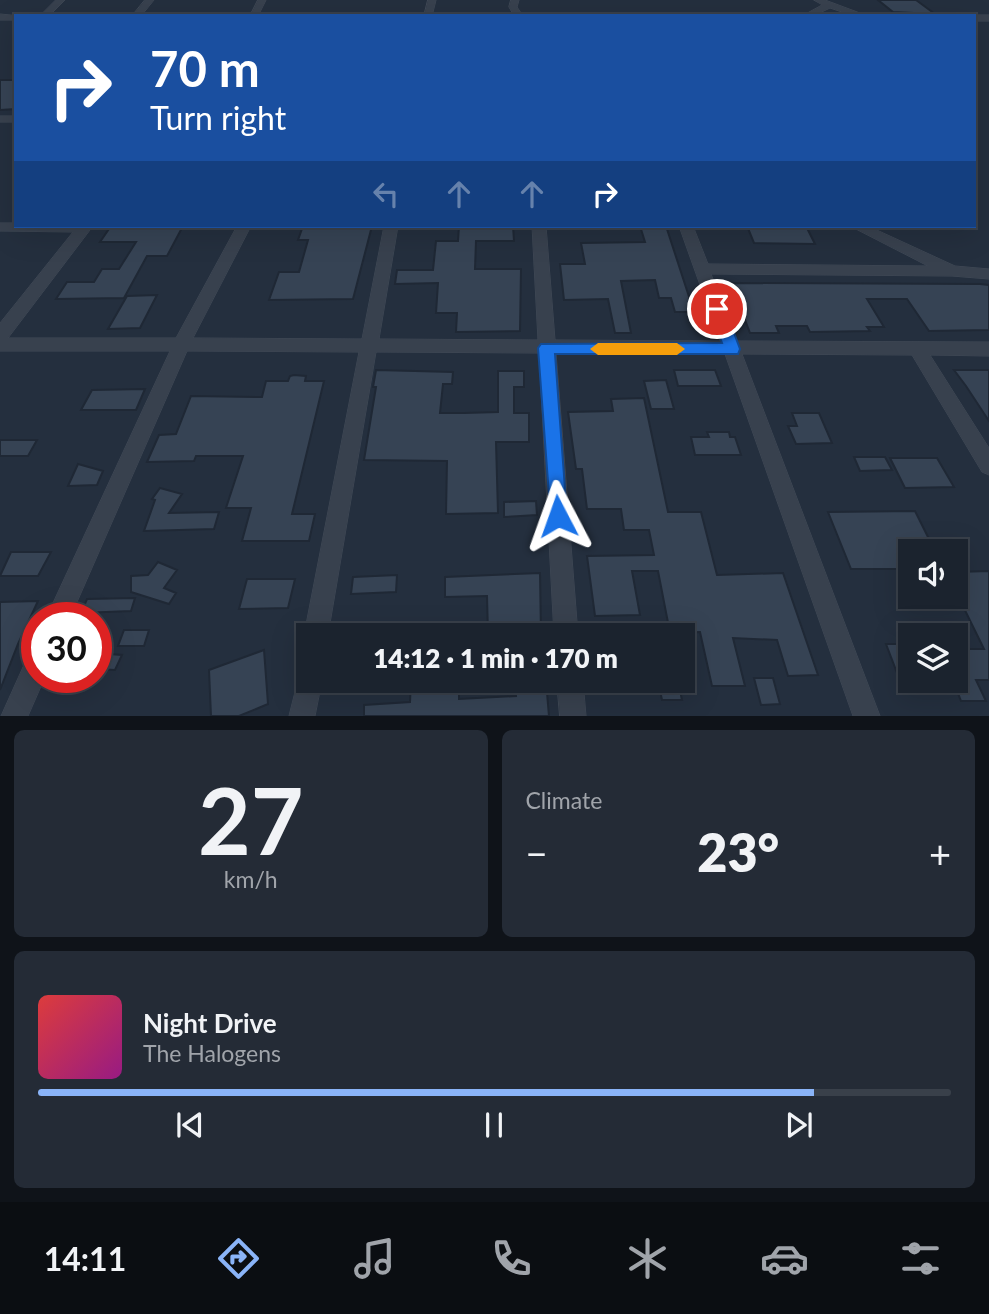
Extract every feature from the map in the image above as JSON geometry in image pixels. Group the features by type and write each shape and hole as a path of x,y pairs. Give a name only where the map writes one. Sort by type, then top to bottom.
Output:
{"street":[{"path":"46,14 61,0"},
{"path":"138,14 150,0"},
{"path":"818,0 857,14"},
{"path":"810,14 829,5"},
{"path":"0,335 84,228"},
{"path":"65,602 182,344 243,228"},
{"path":"318,623 391,228"},
{"path":"539,228 565,623"},
{"path":"688,228 867,716"},
{"path":"861,228 952,271"},
{"path":"703,269 952,271 989,274"},
{"path":"0,344 989,349"},
{"path":"917,348 989,466"},
{"path":"14,716 24,693"},
{"path":"302,716 307,693"},
{"path":"571,693 573,716"}],"building":[{"path":"878,0 916,0 935,14 893,12"},
{"path":"0,80 14,80 14,109 0,110"},
{"path":"110,228 182,228 167,256 147,256 124,298 56,299 67,282 94,282 102,269 119,269 136,242 100,242"},
{"path":"302,228 371,228 353,299 269,300 279,272 299,272 308,240 298,240"},
{"path":"459,228 513,228 514,241 476,241 475,269 521,269 520,331 456,332 457,313 436,313 438,283 395,284 397,270 433,270 436,241 458,241"},
{"path":"641,228 667,228 694,312 675,312 671,298 659,298 655,280 621,281 631,333 615,333 608,299 564,300 560,264 585,264 581,243 645,242"},
{"path":"748,228 807,228 815,244 754,243"},
{"path":"731,283 989,285 989,330 929,331 907,299 867,299 884,327 867,327 870,331 810,332 807,326 776,326 779,333 750,333"},
{"path":"157,295 140,328 108,329 127,296"},
{"path":"376,370 453,372 452,384 443,384 440,413 498,412 498,371 524,371 524,387 514,387 514,413 529,413 529,442 496,442 498,513 446,514 447,461 364,460 376,387 373,387"},
{"path":"674,370 715,370 721,386 678,386"},
{"path":"954,370 989,370 989,421 966,386"},
{"path":"290,376 306,376 305,381 324,381 292,514 315,514 309,541 242,541 251,508 226,508 243,456 196,456 194,461 147,462 159,435 176,434 191,396 262,397 266,381 288,381"},
{"path":"666,380 674,409 651,409 644,381"},
{"path":"145,389 136,410 81,410 92,390"},
{"path":"644,398 668,512 701,512 717,575 783,573 818,675 788,676 777,640 733,638 745,686 712,686 700,632 695,632 695,623 668,623 658,571 632,571 640,615 595,616 587,556 654,555 649,530 624,530 621,509 587,509 582,469 576,469 568,412 613,411 611,399"},
{"path":"792,413 819,413 832,443 796,444 788,426 797,426"},
{"path":"707,432 729,432 730,437 735,437 741,455 695,455 691,437 709,437"},
{"path":"0,440 37,440 28,456 0,456"},
{"path":"854,457 885,457 892,470 860,471"},
{"path":"890,458 937,458 954,487 905,488"},
{"path":"78,464 103,471 97,485 68,486"},
{"path":"160,488 182,494 169,513 219,512 214,529 144,531 155,500 152,499"},
{"path":"536,501 537,515 504,517 504,502"},
{"path":"915,511 929,539 898,539 898,569 851,569 828,512"},
{"path":"11,552 51,552 38,576 0,576"},
{"path":"158,562 177,570 164,588 176,593 169,604 131,592 131,576 148,575"},
{"path":"989,571 989,680 976,680 986,701 961,701 958,693 968,693 968,649 984,649 964,609 968,609 968,572"},
{"path":"540,573 541,623 488,623 487,596 445,597 445,577"},
{"path":"397,575 396,592 351,594 353,577"},
{"path":"247,579 295,579 288,608 239,609"},
{"path":"135,598 131,611 112,612 112,602 86,602 87,599"},
{"path":"38,601 21,602 21,638 0,690 0,602"},
{"path":"124,630 149,630 144,646 118,646"},
{"path":"886,644 898,644 898,675"},
{"path":"264,650 268,704 239,716 211,716 209,670"},
{"path":"112,654 122,655 115,670 112,670"},
{"path":"754,678 773,678 780,704 761,705"},
{"path":"410,693 459,693 459,699 516,696 516,693 547,693 549,716 364,716 364,705 410,702"},
{"path":"660,693 680,693 682,700 662,700"}],"slow traffic":[{"path":"598,349 677,349"}],"route":[{"path":"558,516 546,348 732,349 717,309"}]}
